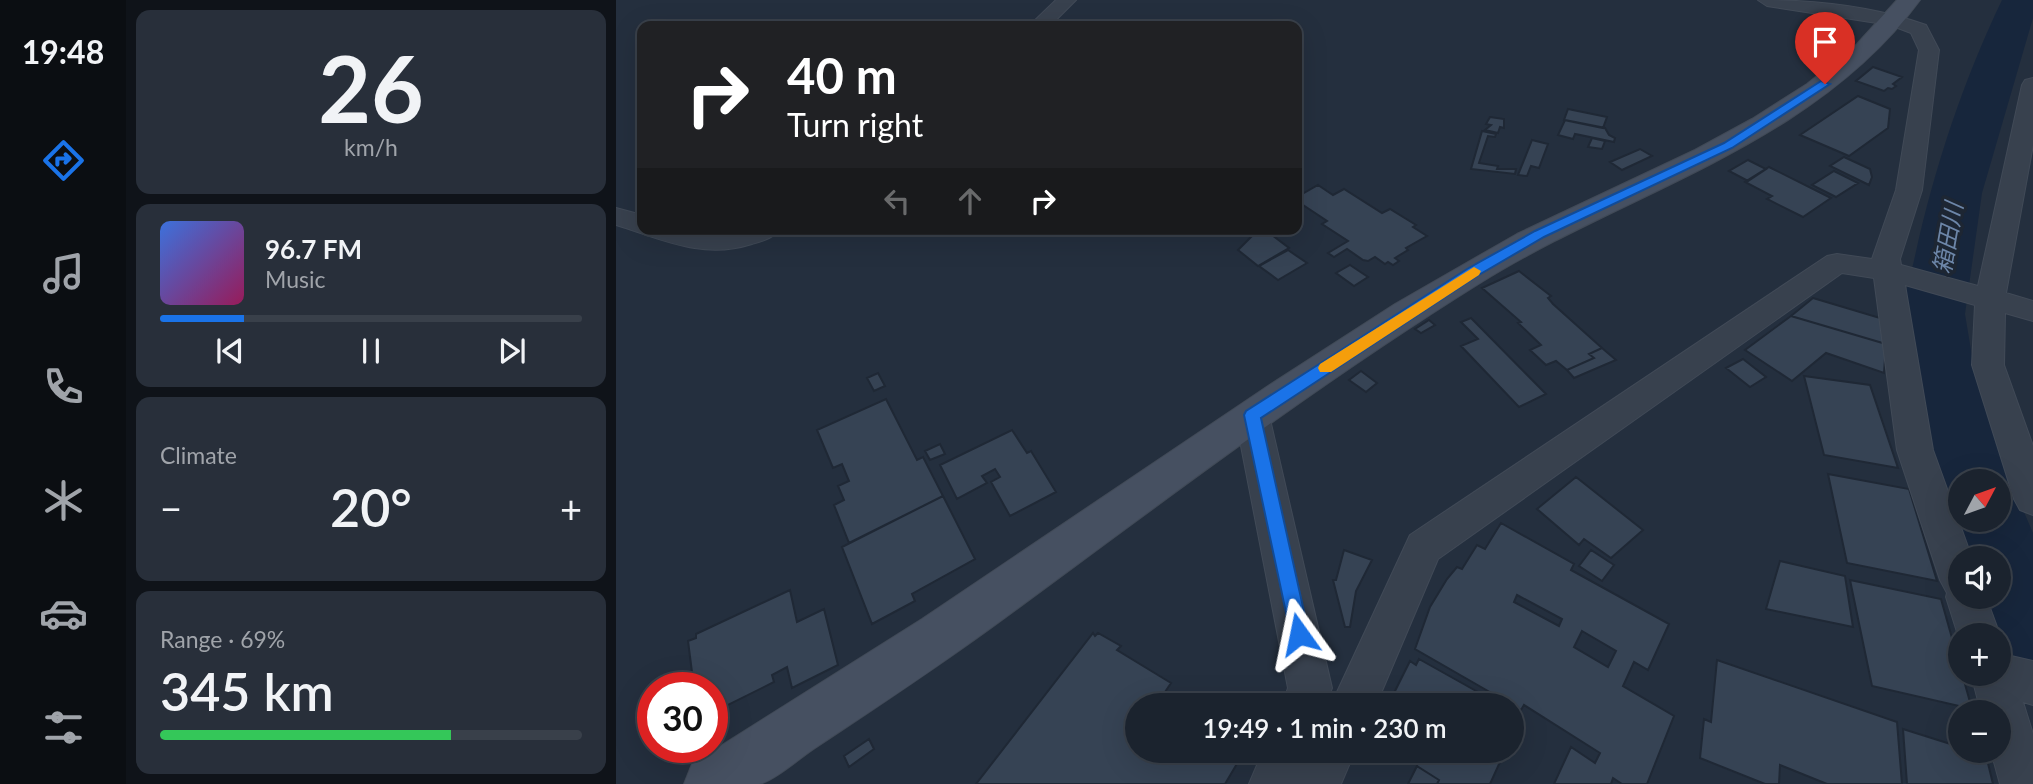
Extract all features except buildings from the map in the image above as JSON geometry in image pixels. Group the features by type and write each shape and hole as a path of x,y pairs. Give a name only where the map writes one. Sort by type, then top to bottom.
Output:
{"street":[{"path":"1044,21 1067,0"},
{"path":"1767,0 1901,10 1919,29 1929,50 1909,190 1886,259 1914,450 1948,546"},
{"path":"712,784 967,617 1252,415 1506,253 1540,234 1728,145 1825,84 1901,10"},
{"path":"2031,100 1990,299 1988,365 2033,499"},
{"path":"616,216 637,223"},
{"path":"675,235 702,244 726,245 752,235"},
{"path":"1358,693 1424,547 1837,263 1889,271 2033,311"},
{"path":"1252,415 1310,688 1308,693"},
{"path":"2011,678 2033,683"},
{"path":"1998,686 2024,784"},
{"path":"1273,784 1281,763"},
{"path":"1317,784 1327,763"}],"waterway":[{"name":"箱田川","path":"1972,469 1942,380 1934,314 1955,193 2005,36 2021,0"},
{"name":"箱田川","path":"1993,532 2033,649"}],"slow traffic":[{"path":"1325,368 1474,271"}],"route":[{"path":"1299,634 1252,415 1472,273 1540,234 1728,145 1825,84"}]}
